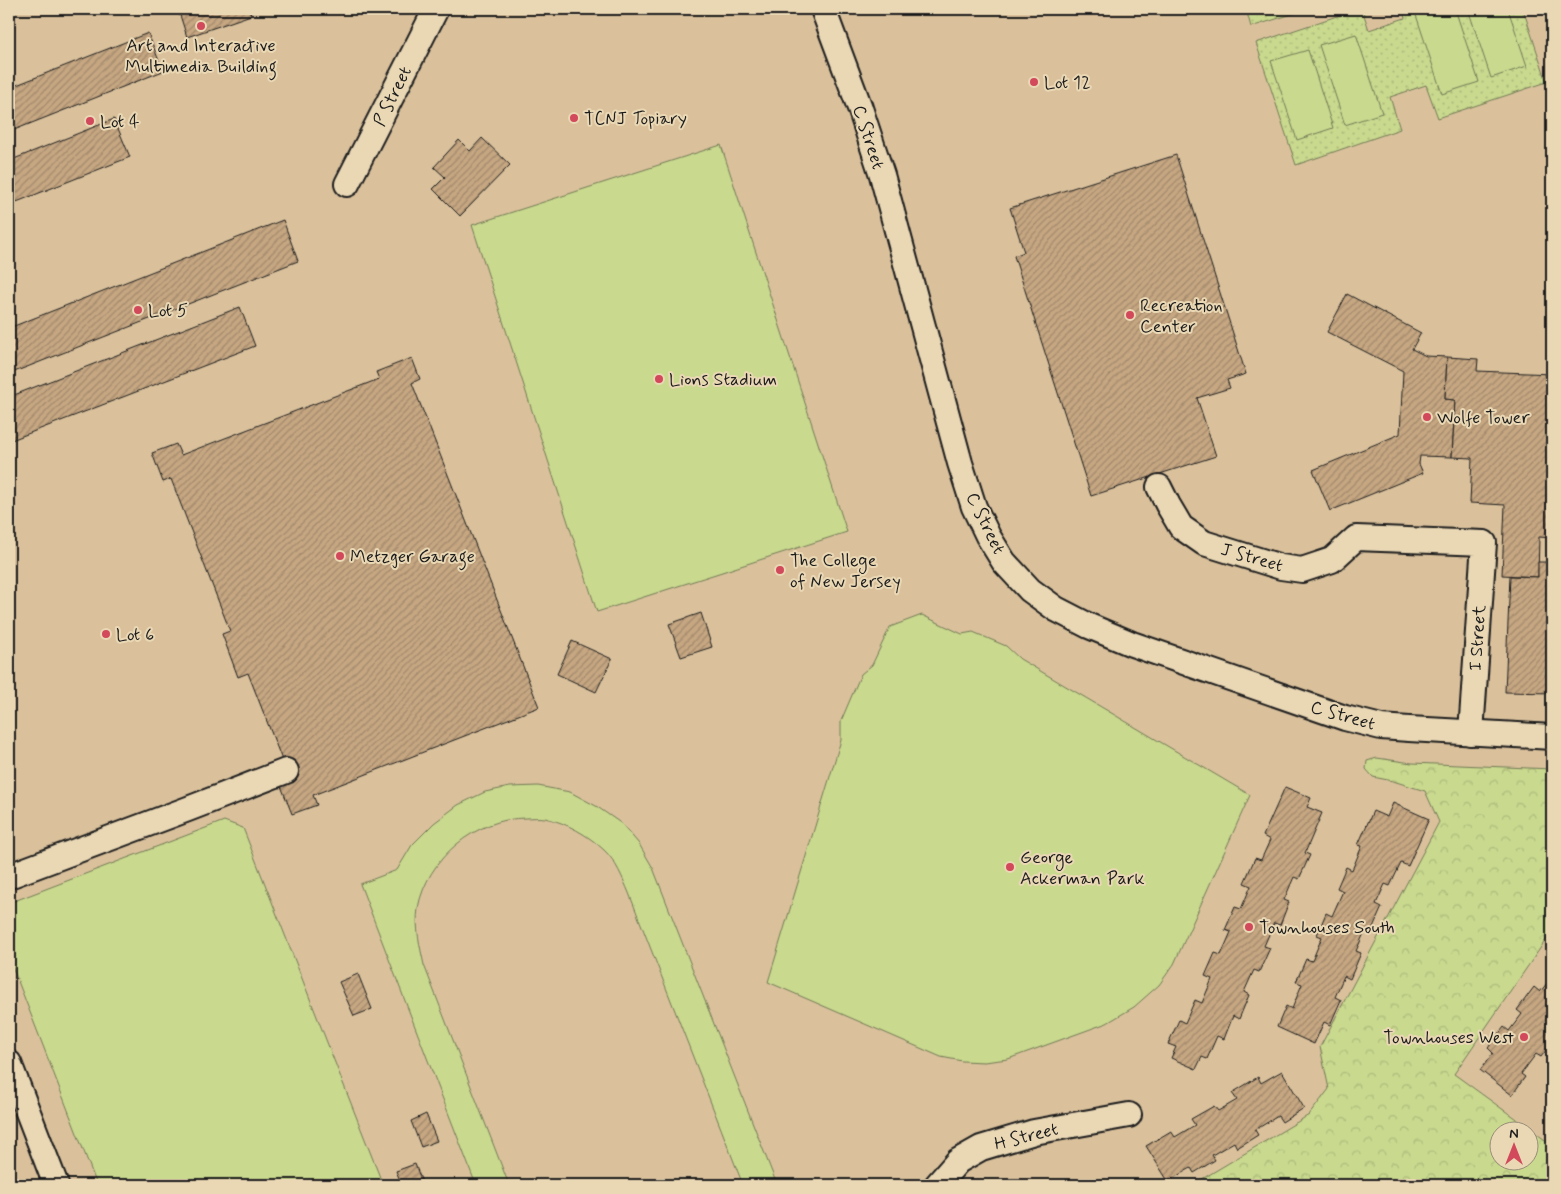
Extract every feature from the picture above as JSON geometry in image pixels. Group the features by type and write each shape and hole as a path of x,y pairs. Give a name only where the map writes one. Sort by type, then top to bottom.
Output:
{"street":[{"name":"P Street","path":"347,184 436,9"},
{"name":"C Street","path":"822,9 860,108 882,176 960,463 974,507 988,536 1004,562 1030,590 1056,609 1089,626 1132,644 1346,718 1381,727 1552,737"},
{"name":"J Street","path":"1159,486 1181,526 1204,543 1280,567 1302,570 1332,560 1356,538 1484,543"},
{"name":"I Street","path":"1471,732 1484,543"},
{"path":"9,876 286,771"},
{"path":"9,1063 56,1185"},
{"name":"H Street","path":"937,1185 958,1161 981,1148 1034,1132 1129,1115"}],"shaded area":[{"name":"The College of New Jersey","path":"9,9 1552,9 1552,1185 9,1185"}],"green space":[{"path":"1246,9 1308,9 1251,27"},
{"path":"1362,9 1369,30 1405,18 1402,9 1523,9 1547,82 1438,118 1426,85 1390,97 1400,129 1296,165 1256,43"},
{"path":"1434,9 1455,9 1479,82 1442,94 1416,15"},
{"path":"1468,9 1508,9 1527,66 1491,78"},
{"path":"1356,34 1382,113 1345,125 1319,45"},
{"path":"1308,50 1333,128 1297,140 1271,61"},
{"name":"Lions Stadium","path":"721,145 847,532 597,612 472,225"},
{"name":"George Ackerman Park","path":"922,615 962,634 973,632 1006,646 1020,659 1250,795 1174,964 1159,985 1134,1007 1107,1023 1008,1059 984,1062 962,1061 941,1057 768,982 841,740 841,721 861,674 872,665 890,627"},
{"path":"1377,758 1412,763 1552,769 1552,931 1454,1074 1520,1122 1488,1122 1488,1172 1538,1172 1538,1135 1552,1145 1552,1185 1192,1185 1309,1115 1329,1089 1320,1047 1439,822 1425,791 1373,777 1366,769 1367,761"},
{"path":"538,786 570,792 596,806 622,824 639,844 653,868 777,1185 743,1185 629,893 612,859 598,845 577,830 545,818 526,818 507,820 489,825 456,845 432,873 423,890 417,915 424,965 509,1185 476,1185 360,884 397,870 412,845 434,823 458,805 485,792 510,787"},
{"path":"224,821 243,828 383,1185 97,1185 9,958 9,903"}],"building":[{"name":"Art and Interactive Multimedia Building","path":"178,9 249,9 251,15 187,37"},
{"path":"148,33 163,71 9,132 9,88"},
{"path":"114,119 130,157 9,205 9,161"},
{"path":"482,138 510,165 460,216 433,189 445,177 434,167 459,140 470,151"},
{"name":"Recreation Center","path":"1176,155 1246,374 1227,380 1230,388 1197,398 1216,456 1091,496 1014,256 1024,252 1010,208"},
{"path":"283,220 298,261 9,374 9,328"},
{"name":"Wolfe Tower","path":"1347,294 1421,333 1412,349 1426,356 1447,357 1445,399 1455,400 1452,457 1420,456 1419,464 1423,473 1330,511 1313,470 1400,434 1403,371 1327,332"},
{"path":"240,307 255,346 9,441 9,397"},
{"path":"1447,357 1478,359 1477,371 1552,374 1552,538 1539,537 1538,577 1502,575 1505,505 1470,503 1472,458 1452,457 1455,400 1445,399"},
{"name":"Metzger Garage","path":"412,358 420,379 412,383 539,707 313,795 317,805 292,814 281,786 291,783 248,673 238,677 222,634 230,631 171,479 163,482 152,453 176,444 181,455 379,379 376,372"},
{"path":"1538,562 1552,562 1552,693 1505,692 1510,576 1538,577"},
{"path":"701,613 712,647 681,657 669,624"},
{"path":"572,641 612,659 596,692 557,674"},
{"name":"Townhouses South","path":"1285,787 1311,798 1307,807 1322,813 1305,853 1310,855 1299,879 1294,877 1284,900 1289,902 1280,925 1274,923 1264,946 1270,948 1259,972 1254,970 1244,992 1249,995 1239,1019 1233,1016 1224,1039 1217,1036 1207,1059 1202,1057 1196,1069 1171,1058 1176,1047 1168,1044 1179,1020 1185,1023 1195,1000 1202,1003 1212,979 1205,976 1215,953 1221,955 1231,932 1225,930 1235,907 1241,909 1251,886 1244,883 1255,858 1261,860 1270,840 1263,836"},
{"name":"Townhouses South","path":"1393,803 1429,819 1408,866 1401,863 1390,886 1385,884 1376,904 1382,907 1370,934 1365,931 1356,951 1361,953 1350,979 1344,976 1335,997 1341,1000 1330,1025 1324,1022 1314,1044 1277,1027 1286,1006 1292,1009 1302,984 1296,982 1306,959 1312,961 1322,937 1317,935 1326,913 1332,916 1343,891 1337,888 1346,867 1352,870 1362,846 1358,845 1373,811 1387,817"},
{"path":"358,974 372,1009 354,1016 339,982"},
{"name":"Townhouses West","path":"1552,977 1552,1043 1541,1057 1536,1054 1521,1074 1525,1077 1512,1095 1480,1070 1493,1053 1488,1048 1504,1027 1509,1031 1522,1014 1517,1010 1534,987 1540,992"},
{"path":"1282,1071 1304,1108 1282,1122 1278,1116 1255,1130 1258,1135 1237,1148 1234,1142 1212,1155 1215,1160 1194,1173 1191,1168 1168,1181 1146,1146 1171,1131 1175,1137 1195,1125 1191,1119 1214,1106 1218,1111 1237,1100 1232,1093 1258,1077 1261,1083"},
{"path":"426,1114 437,1141 421,1147 411,1121"},
{"path":"415,1164 423,1185 402,1185 396,1171"}],"place":[{"name":"Art and Interactive Multimedia Building","path":"201,26"},
{"name":"Lot 12","path":"1034,82"},
{"name":"TCNJ Topiary","path":"574,118"},
{"name":"Lot 4","path":"90,121"},
{"name":"Lot 5","path":"138,310"},
{"name":"Recreation Center","path":"1130,315"},
{"name":"Lions Stadium","path":"659,379"},
{"name":"Wolfe Tower","path":"1427,417"},
{"name":"Metzger Garage","path":"340,556"},
{"name":"The College of New Jersey","path":"780,570"},
{"name":"Lot 6","path":"106,634"},
{"name":"George Ackerman Park","path":"1010,867"},
{"name":"Townhouses South","path":"1249,927"},
{"name":"Townhouses West","path":"1524,1037"}]}
